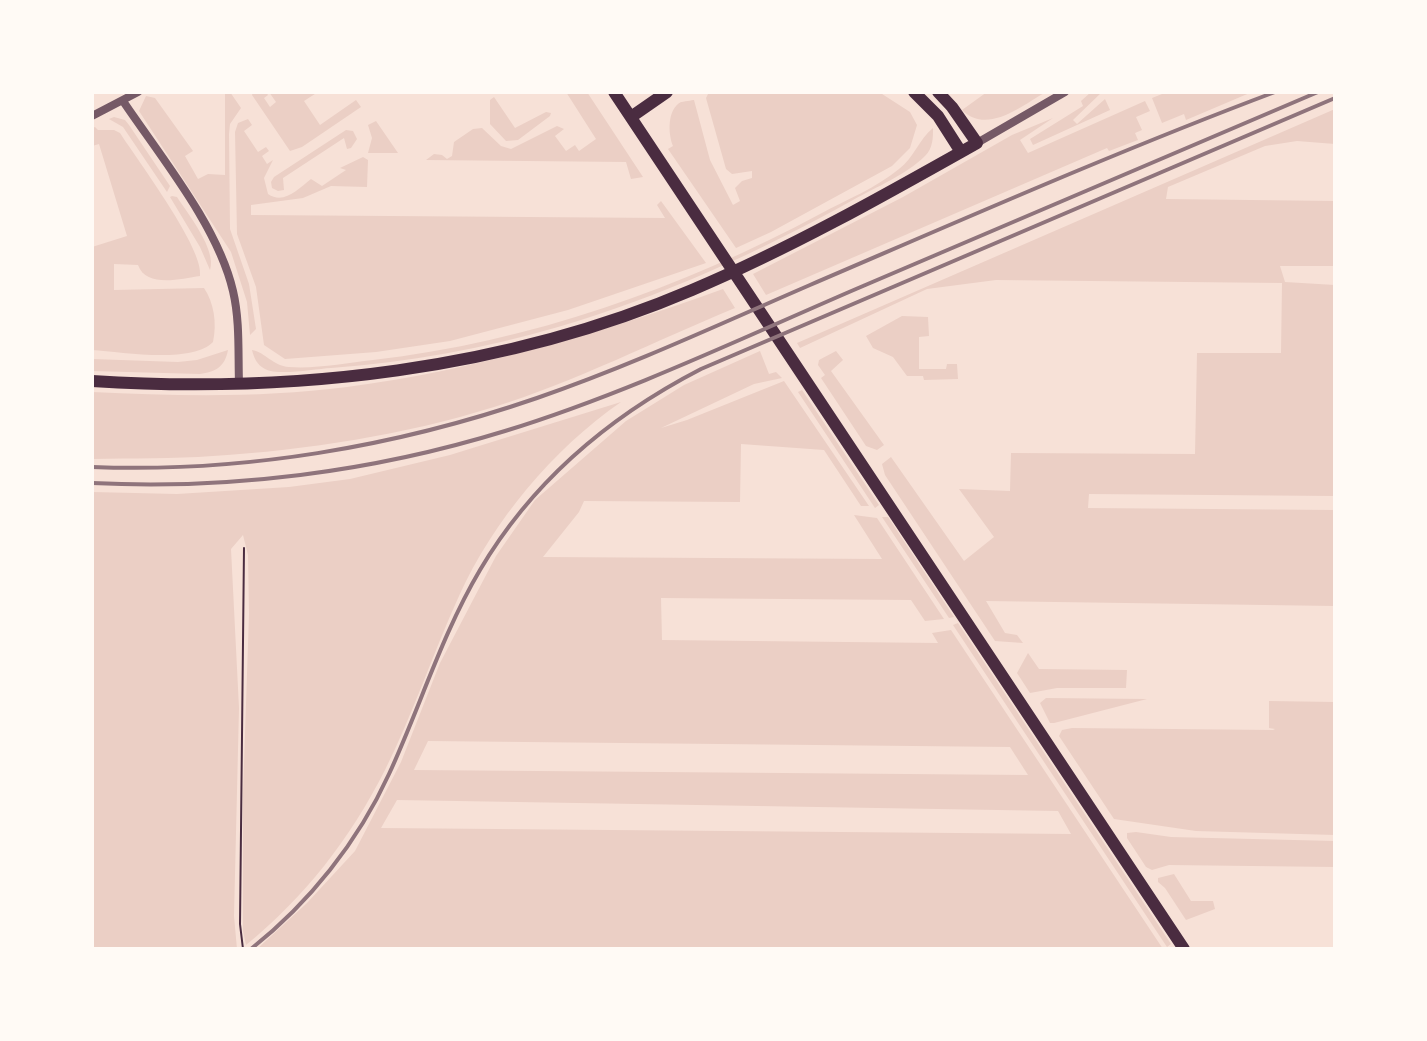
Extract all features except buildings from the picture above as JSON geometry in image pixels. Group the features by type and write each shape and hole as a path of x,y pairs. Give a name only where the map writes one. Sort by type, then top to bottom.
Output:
{"main road":[{"path":"631,117 667,92"},
{"path":"914,92 938,116 961,152"},
{"path":"92,381 194,384 297,381 405,369 494,352 569,333 678,296 787,248 977,143 938,92"},
{"path":"621,94 631,117 1184,949"}],"street":[{"path":"92,116 138,92"},
{"path":"977,143 1065,92"},
{"path":"123,101 197,212 222,258 236,303 239,383"}],"path":[{"path":"243,949 240,908 244,548"}],"shaded area":[{"path":"225,92 230,92 241,108 230,124 229,134 230,229 249,284 256,329 250,335 247,302 231,252 139,111 146,96 155,98 193,151 185,156 198,179 208,174 225,175"},
{"path":"253,92 266,92 268,95 264,98 270,107 276,102 269,92 318,92 304,101 320,125 356,100 361,107 302,147 290,151 252,95"},
{"path":"566,92 587,92 643,177 631,179 626,162 426,160 434,154 447,159 452,156 454,142 473,129 482,128 501,146 511,149 557,126 564,129 555,136 566,151 575,145 579,151 596,139"},
{"path":"709,92 879,92 910,112 917,125 910,148 892,166 736,248 668,149 673,146 670,129 673,110 681,102 694,100 710,160 733,205 740,201 735,188 742,181 752,178 752,171 732,174 726,169 706,98"},
{"path":"987,92 1046,92 993,119 982,120 962,110"},
{"path":"1091,92 1102,92 1073,120 1077,124 1105,99 1110,110 1033,145 1030,139 1083,106 1081,101"},
{"path":"1167,92 1252,92 1186,120 1184,114 1162,123 1152,98"},
{"path":"494,97 515,128 546,112 551,113 518,140 506,141 490,124 490,100"},
{"path":"1145,101 1150,111 1136,117 1142,130 1135,133 1138,140 1109,151 1107,148 766,295 753,274 903,197 1012,135 1053,118 1020,140 1028,153"},
{"path":"1335,109 1335,144 1297,141 1265,146 1168,187 1166,199 1335,201 1335,266 1280,266 1285,282 1335,285 1335,496 1089,494 1088,508 1335,510 1335,606 986,601 1005,633 1017,635 1023,643 995,641 885,475 882,464 891,457 964,561 994,537 959,489 1010,491 1011,453 1195,454 1197,353 1281,353 1282,283 996,280 927,289 800,348 797,343"},
{"path":"109,119 125,120 129,125 170,186 167,192 123,127"},
{"path":"248,119 252,125 244,131 258,152 266,147 269,151 262,156 267,164 273,160 264,178 268,194 274,197 285,197 311,179 322,186 346,170 340,168 363,157 368,160 367,187 331,186 303,198 251,205 251,215 665,218 657,205 661,201 706,263 568,310 450,341 376,352 285,359 264,345 256,287 237,234 235,132 238,123"},
{"path":"376,121 398,153 368,153 372,138 368,125"},
{"path":"92,128 120,133 182,227 199,264 200,276 164,280 148,277 138,265 114,264 114,290 204,288 214,314 215,328 213,342 203,349 173,355 92,350 92,247 127,236 99,144 92,146"},
{"path":"933,128 928,153 890,180 746,255 596,315 474,348 297,372 271,371 262,367 252,350 289,367 342,364 432,352 490,340 604,308 714,266 871,188 904,165"},
{"path":"346,130 353,131 357,139 351,148 347,149 344,138 283,178 284,190 272,188 274,177"},
{"path":"170,197 177,197 206,243 210,270"},
{"path":"723,289 735,308 555,385 460,417 355,440 284,450 198,457 92,459 92,392 251,394 315,391 395,380 538,348"},
{"path":"902,316 928,317 929,336 919,337 919,369 946,369 947,364 957,364 958,379 924,380 923,376 907,376 893,357 873,348 866,336"},
{"path":"228,350 218,368 200,374 92,371 92,359 178,362 197,360"},
{"path":"760,351 769,374 776,372 782,378 754,384 661,428 784,381 869,506 861,506 824,450 741,444 740,502 584,501 579,512 543,557 882,559 854,515 877,518 944,619 925,621 911,600 661,598 662,640 938,643 932,633 951,630 1163,949 257,949 307,903 355,851 401,762 440,663 496,556 535,500 626,421 684,385","holes":["428,741 1010,747 1028,775 414,770","397,800 1058,811 1071,834 381,828"]},
{"path":"836,351 843,360 831,371 884,445 877,450 866,446 821,378 825,375 818,365 819,360"},
{"path":"802,390 879,505 875,508 798,392"},
{"path":"621,402 549,464 507,514 459,596 395,749 357,820 307,887 246,945 243,931 243,794 249,614 248,555 243,535 231,549 239,708 234,916 237,949 92,949 92,492 177,494 289,487 350,479 450,455"},
{"path":"882,517 888,517 954,617 949,618"},
{"path":"958,623 1171,944 1167,947 953,625"},
{"path":"1028,653 1039,669 1127,670 1126,688 1057,688 1030,693 1017,673"},
{"path":"1046,698 1147,699 1050,723 1040,703"},
{"path":"1269,701 1335,702 1335,835 1196,831 1114,819 1059,736 1062,730 1072,728 1273,730 1269,728"},
{"path":"1127,833 1171,837 1335,841 1335,867 1169,865 1152,870 1146,867 1127,838"},
{"path":"1174,874 1191,901 1213,901 1215,909 1186,920 1158,882 1158,878"}],"railway":[{"path":"92,467 205,466 318,453 429,430 537,398 641,358 1041,186 1275,92"},
{"path":"92,483 196,484 300,475 404,457 505,431 682,365 1318,92"},
{"path":"251,949 312,891 363,824 389,774 466,594 501,537 549,479 605,430 668,387 701,369 1335,98"}]}
